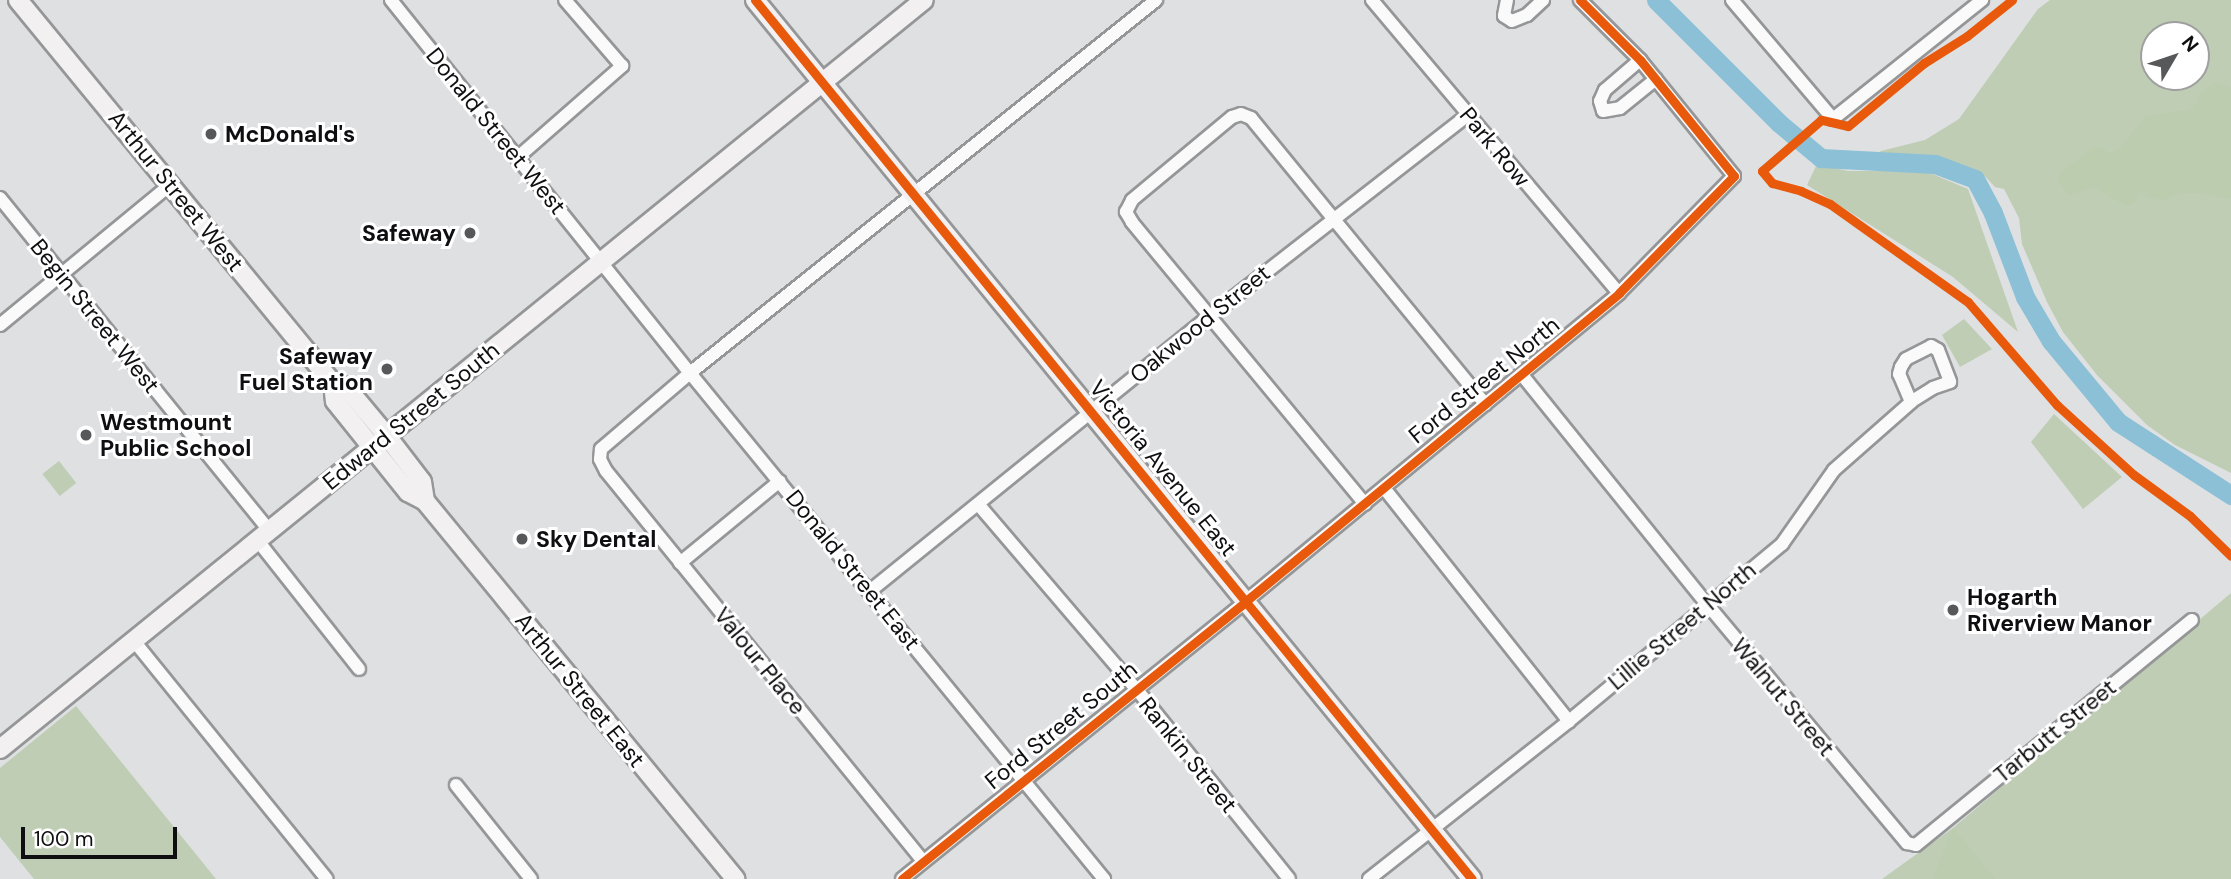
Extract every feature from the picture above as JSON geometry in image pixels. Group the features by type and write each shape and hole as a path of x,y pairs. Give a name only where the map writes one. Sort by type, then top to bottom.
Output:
{"main road":[{"name":"Arthur Street West","path":"18,0 333,383 335,401 372,447"},
{"name":"Victoria Avenue East","path":"755,0 1472,879"},
{"name":"Edward Street South","path":"2,743 134,641 924,0"},
{"name":"Arthur Street West","path":"333,383 346,387 386,435"},
{"name":"Arthur Street East","path":"386,435 422,482 425,501"},
{"name":"Arthur Street East","path":"372,447 408,492 425,501 734,879"}],"street":[{"name":"Donald Street West","path":"391,0 600,262"},
{"path":"517,158 622,66 565,0"},
{"path":"690,373 1156,0"},
{"name":"Park Row","path":"1372,0 1619,293"},
{"path":"1507,0 1504,16 1512,21 1527,15 1543,0"},
{"path":"1580,0 1640,60 1656,79 1619,108 1602,111 1600,101 1605,90 1640,60"},
{"path":"1740,2 1833,119 1982,0"},
{"name":"Ford Street North","path":"1246,601 1619,293 1734,176 1656,79"},
{"path":"1365,504 1126,212 1132,200 1232,117 1241,114 1251,118 1485,404"},
{"name":"Oakwood Street","path":"870,591 1211,315 1468,115"},
{"path":"0,325 170,185"},
{"name":"Begin Street West","path":"0,198 264,536 359,669"},
{"name":"Donald Street East","path":"600,262 1104,879"},
{"name":"Lillie Street North","path":"1368,879 1569,721 1782,544 1834,470 1912,402 1933,388 1950,382 1938,350 1931,346 1909,357 1900,367 1899,373 1912,402"},
{"name":"Valour Place","path":"690,373 606,442 600,459 680,563 923,861"},
{"name":"Walnut Street","path":"1522,375 1897,835 1907,843 1919,843"},
{"path":"680,563 780,481"},
{"path":"1384,488 1569,721"},
{"name":"Rankin Street","path":"978,504 1135,690 1289,879"},
{"name":"Ford Street South","path":"908,877 923,861 1246,601"},
{"name":"Tarbutt Street","path":"1919,843 2192,620"},
{"path":"134,641 327,879"},
{"path":"456,785 531,879"}],"green space":[{"path":"2050,0 2231,0 2231,473 2175,445 2147,425 2097,375 2063,332 2047,302 2022,244 2019,218 2004,189 1995,187 1982,173 1975,179 1935,164 1868,161 1881,151 1925,140 1959,119 2038,9"},
{"path":"2216,82 2231,88 2231,199 2200,193 2181,193 2163,200 2149,198 2140,192 2137,201 2126,206 2095,187 2068,195 2059,181 2060,173 2093,148 2100,147 2109,153 2118,150 2146,116 2189,110 2197,103 2199,94 2210,91 2210,86"},
{"path":"1817,164 1848,171 1925,171 1968,189 2018,332 1953,277 1807,185"},
{"path":"1964,319 1992,349 1960,367 1942,335"},
{"path":"2054,414 2122,477 2083,509 2031,442"},
{"path":"59,461 76,483 60,496 42,474"},
{"path":"2231,593 2231,879 1882,879 1953,828"},
{"path":"76,706 216,879 34,879 0,837 0,768"},
{"path":"1953,828 1995,879 1933,879"}],"waterway":[{"path":"1656,0 1779,123 1821,158 1935,164 1975,179 1993,213 2025,297 2051,341 2118,422 2231,495"}],"cycle path":[{"path":"755,0 1472,879"},
{"path":"902,879 1246,601 1619,293 1734,176 1640,60 1580,0"},
{"path":"2012,0 1967,36 1924,63 1848,126 1821,120 1762,171 1772,183 1801,191 1830,204 1968,302 2057,405 2134,475 2190,516 2231,556"}],"place":[{"name":"McDonald's","path":"211,134"},
{"name":"Safeway","path":"470,233"},
{"name":"Safeway Fuel Station","path":"387,369"},
{"name":"Westmount Public School","path":"86,435"},
{"name":"Sky Dental","path":"522,539"},
{"name":"Hogarth Riverview Manor","path":"1953,610"}]}
